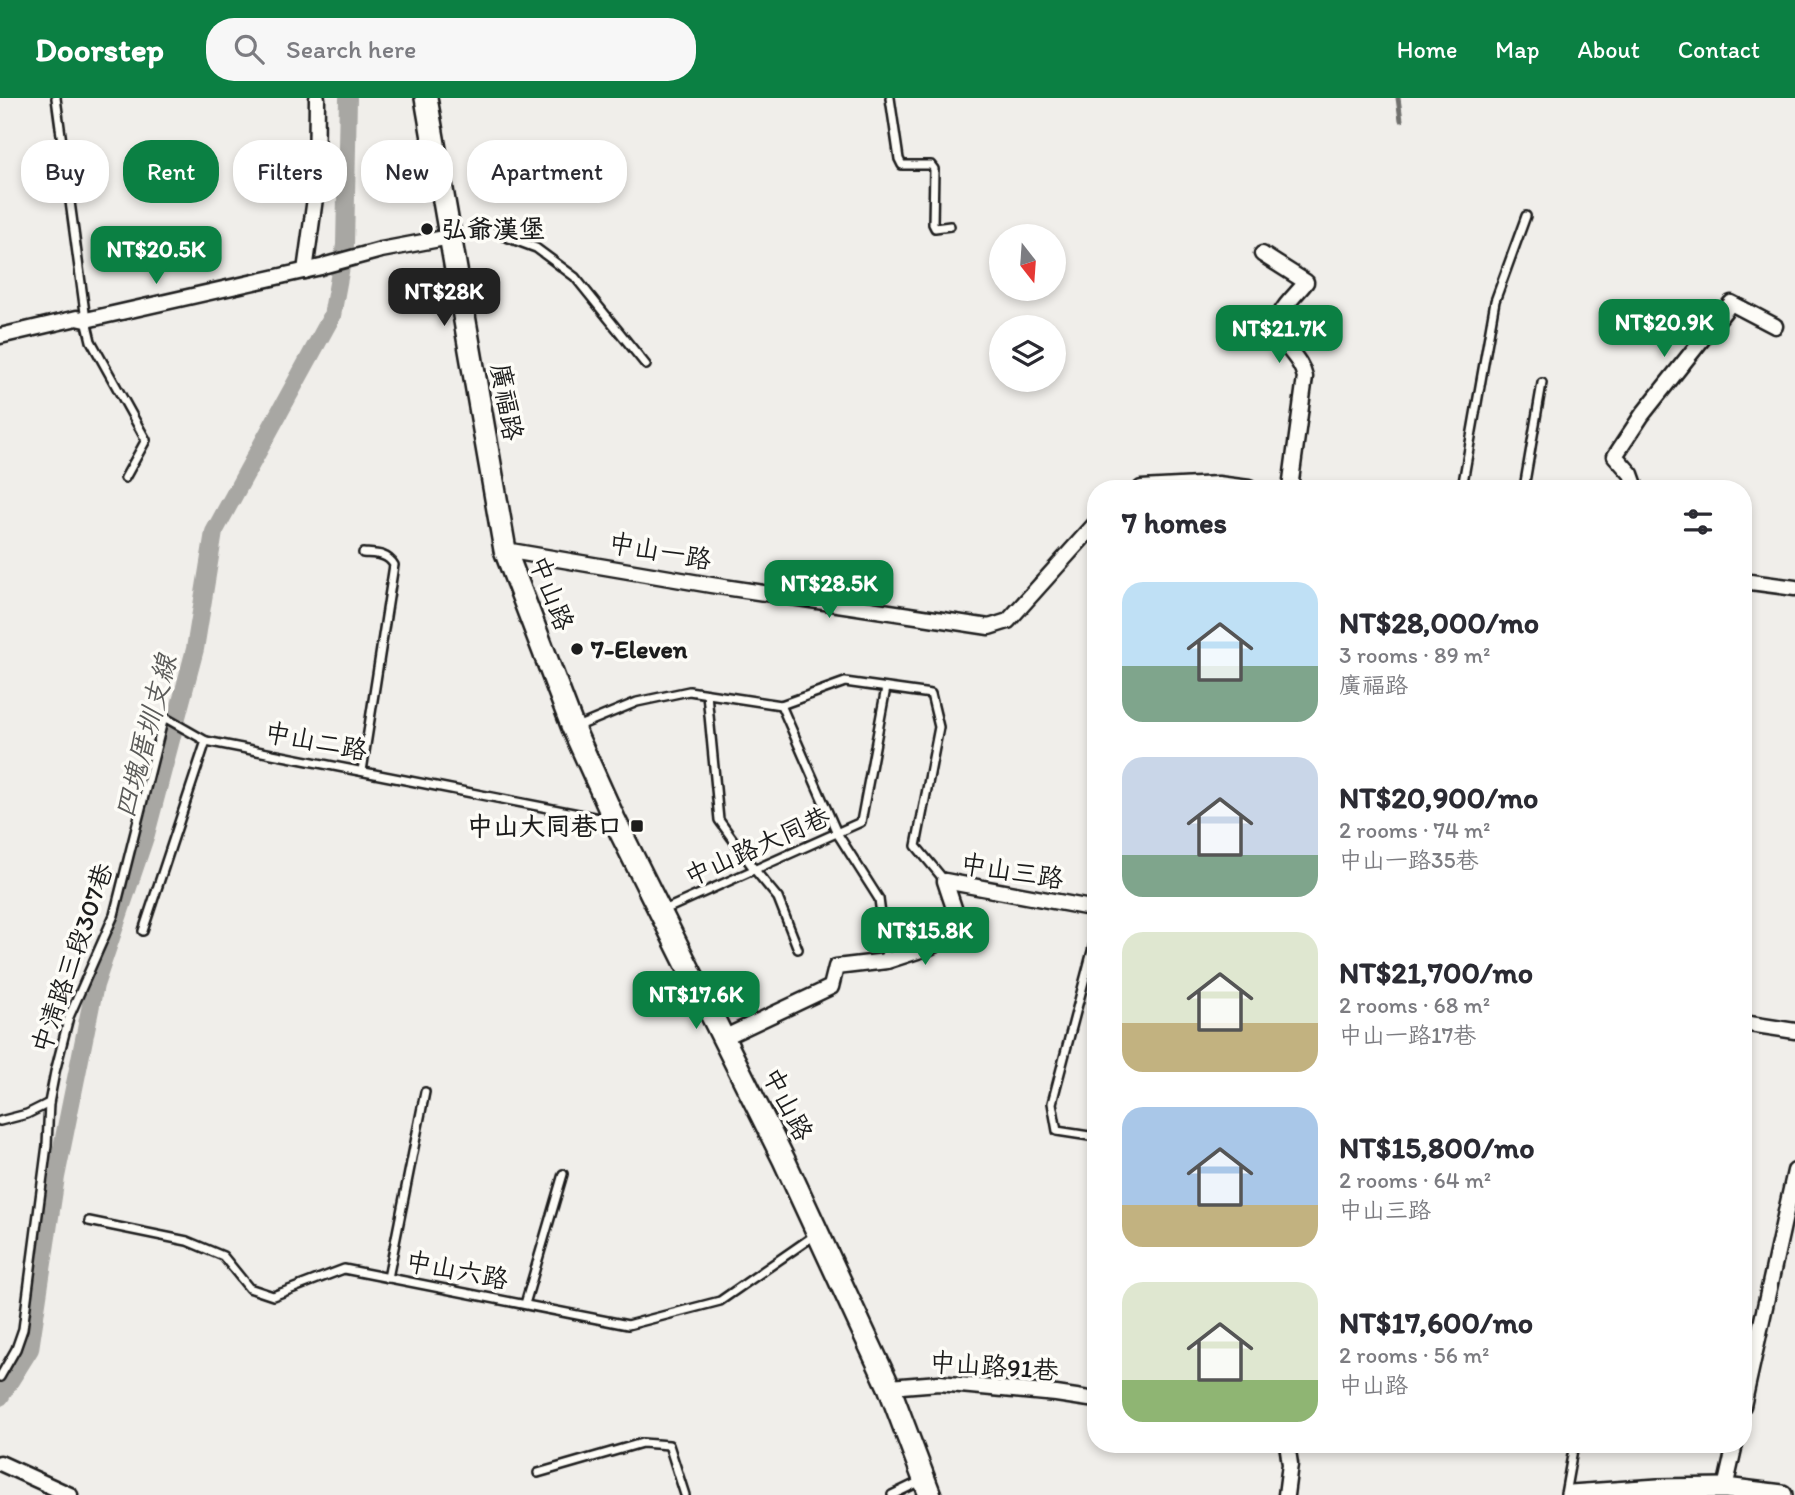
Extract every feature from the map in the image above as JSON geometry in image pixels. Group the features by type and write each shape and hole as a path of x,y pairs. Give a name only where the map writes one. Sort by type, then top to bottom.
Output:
{"main road":[{"name":"廣福路","path":"426,98 505,550"},
{"name":"中山路","path":"505,550 573,728 615,821 818,1233 889,1387 927,1488"}],"street":[{"path":"305,271 316,191 317,98"},
{"path":"0,336 77,318 86,320 305,271 381,250 450,237"},
{"path":"1262,254 1306,282 1277,320 1276,328 1279,338 1302,366 1305,377 1291,480"},
{"path":"1633,480 1615,456 1643,415 1731,303 1775,326"},
{"name":"中山一路","path":"505,550 711,585 989,626 1009,621 1087,533"},
{"path":"1752,582 1795,587"},
{"name":"中山三路","path":"723,1038 831,987 836,967 887,961 930,947 962,932 945,881 1087,907"},
{"path":"1752,1024 1795,1031"},
{"path":"1752,1365 1795,1171"},
{"name":"中山路91巷","path":"889,1387 939,1383 1087,1399"},
{"path":"1286,1495 1290,1464 1288,1453"},
{"path":"1725,1488 1733,1453"},
{"path":"0,1463 70,1495"},
{"path":"1571,1495 1725,1488 1782,1495"}],"lane":[{"path":"56,98 86,320 92,341 146,440 125,478"},
{"path":"890,98 899,159 902,165 931,165 934,169 933,223 935,228 950,226"},
{"path":"1463,480 1494,302 1526,216"},
{"path":"450,237 487,230 536,248 575,277 646,365"},
{"path":"1525,480 1542,383"},
{"path":"362,771 394,565 390,558 383,555 363,553"},
{"path":"573,728 637,702 689,691 780,705 845,682 931,694 939,727 916,846 945,881"},
{"name":"中山路大同巷","path":"660,912 861,822 886,688"},
{"path":"707,694 719,820 778,898 798,949"},
{"path":"780,705 837,833 879,899 887,961"},
{"name":"中山二路","path":"164,717 206,741 615,821"},
{"name":"中清路三段307巷","path":"0,1377 16,1349 23,1329 47,1145 49,1102 69,1017 114,915 164,717"},
{"path":"143,931 206,741"},
{"path":"1087,970 1052,1103 1057,1131 1087,1136"},
{"path":"388,1278 425,1092"},
{"path":"0,1121 27,1114 49,1102"},
{"path":"525,1304 562,1174"},
{"name":"中山六路","path":"89,1221 187,1241 223,1256 249,1288 273,1296 344,1269 628,1325 720,1301 818,1233"},
{"path":"538,1473 642,1443 669,1445 685,1495"},
{"path":"1564,1495 1572,1453"},
{"path":"892,1495 927,1488"}],"waterway":[{"name":"四塊厝圳支線","path":"0,1397 30,1349 56,1177 95,985 146,834 195,649 214,532 332,316 345,245 348,98"},
{"path":"1398,98 1401,120"}],"place":[{"name":"弘爺漢堡","path":"427,229"},
{"name":"7-Eleven","path":"577,649"},
{"name":"中山大同巷口","path":"637,826"}]}
